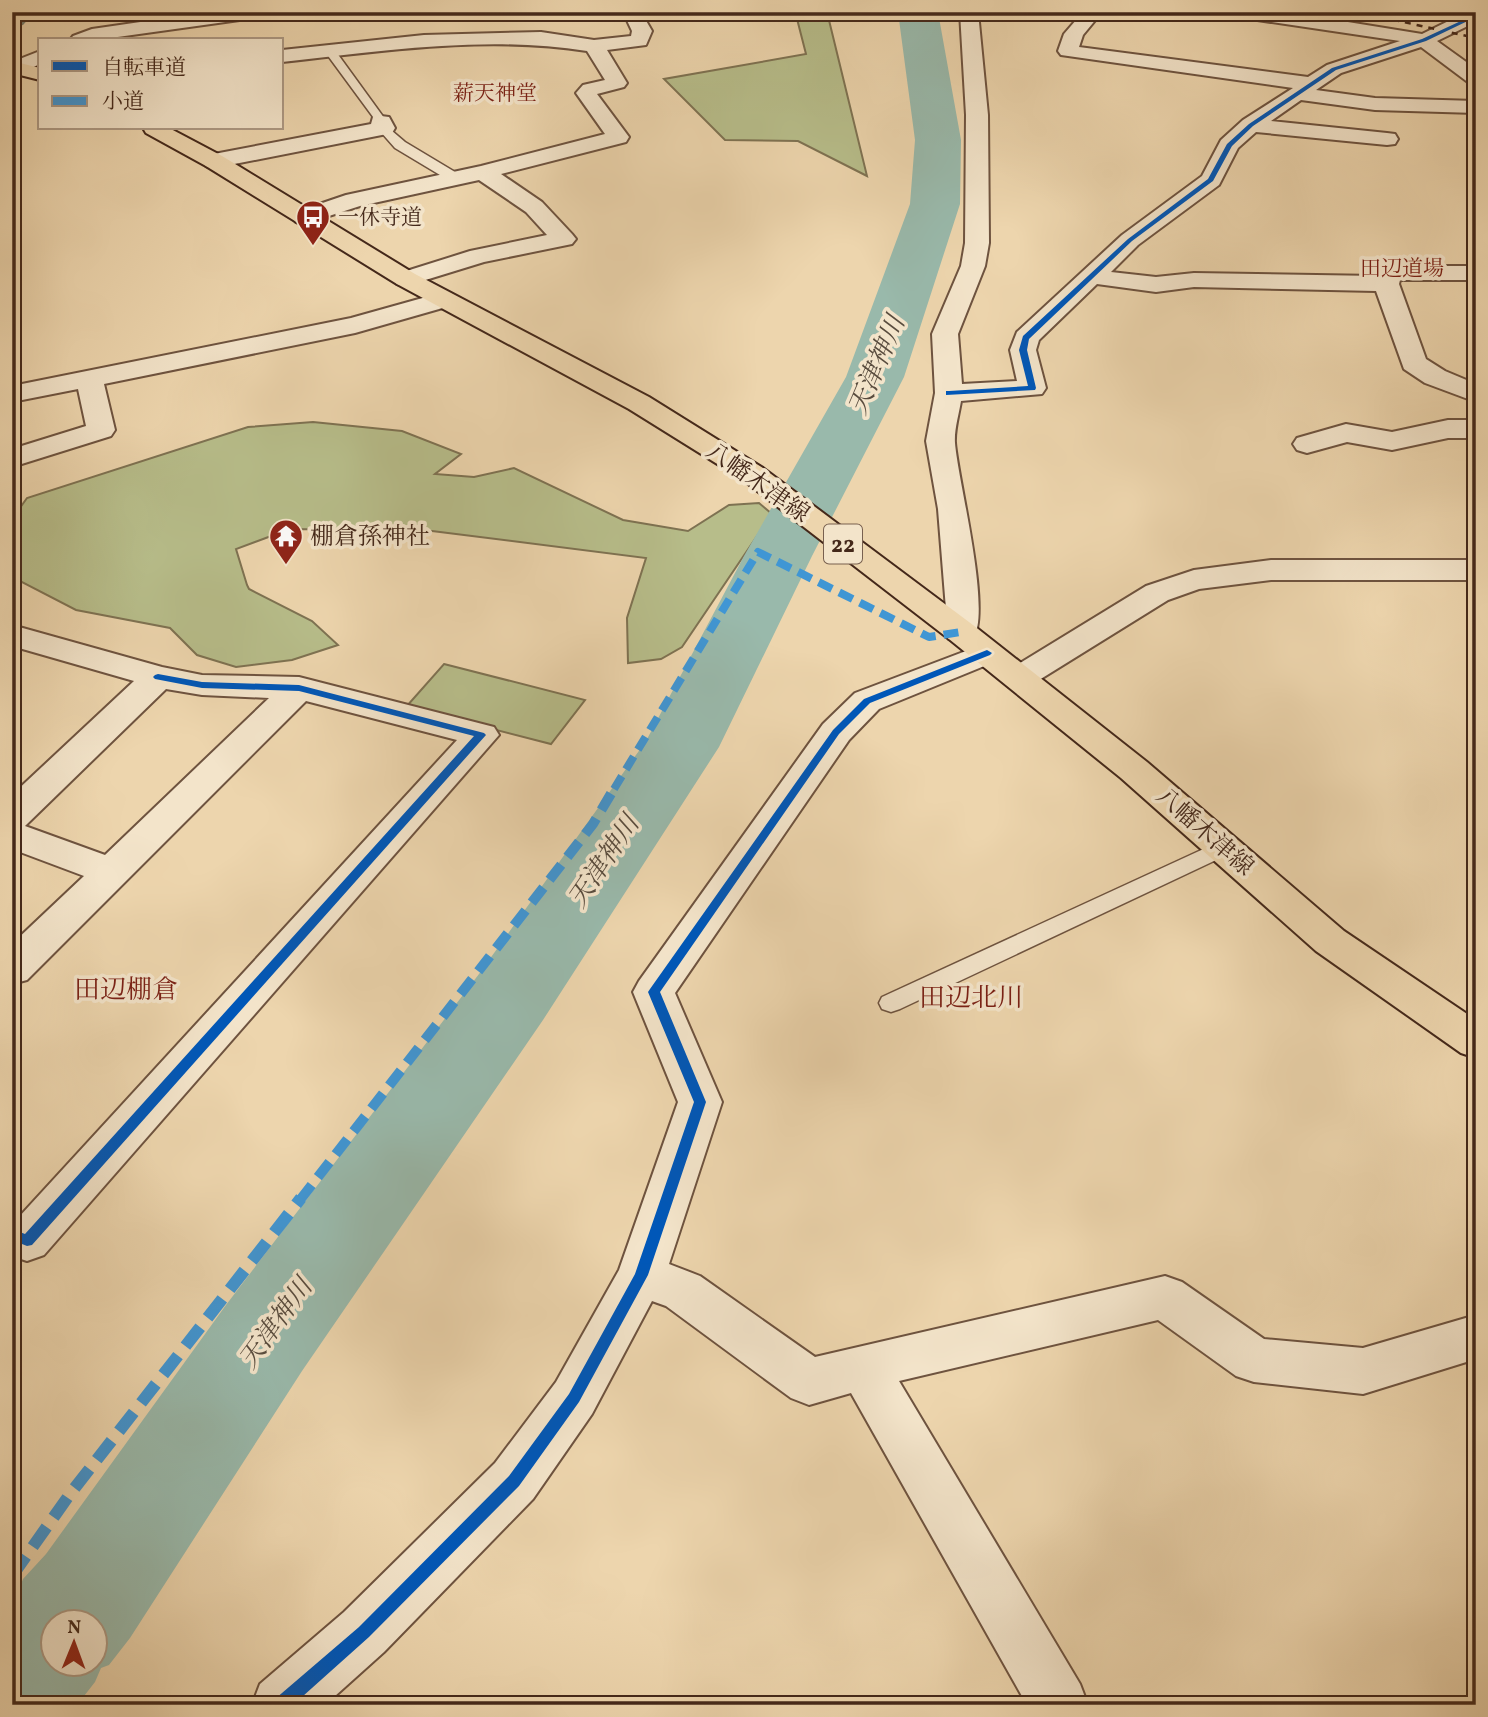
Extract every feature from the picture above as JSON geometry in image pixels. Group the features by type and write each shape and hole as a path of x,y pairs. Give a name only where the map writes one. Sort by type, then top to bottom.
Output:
{"main road":[{"path":"14,67 38,73"},
{"name":"八幡木津線","path":"158,130 214,161 406,279 639,403 753,474 974,642 1134,770 1330,941 1476,1042"}],"street":[{"path":"12,19 18,12"},
{"path":"85,38 179,17 254,12"},
{"path":"284,56 454,40 541,38 594,46 639,41 642,30 632,12"},
{"path":"281,1705 364,1632 514,1481 574,1398 641,1275 700,1102 654,992 836,732 867,701 974,642 962,609 953,509 940,441 949,393 945,334 973,266 977,243 977,115 969,12"},
{"path":"1093,12 1074,34 1068,51 1306,89 1375,104 1476,107"},
{"path":"1244,12 1352,27 1426,30 1476,79"},
{"path":"949,393 1031,388 1023,350 1026,338 1163,213 1211,180 1229,145 1251,125 1334,69 1426,30 1476,15"},
{"path":"304,217 354,200 483,172 618,137 586,93 590,89 617,83 594,46"},
{"path":"14,67 38,58"},
{"path":"214,161 383,125"},
{"path":"1251,125 1387,139"},
{"path":"406,279 479,256 564,239 534,207 483,172"},
{"path":"1476,273 1392,273 1386,284 1414,363 1435,377 1476,394"},
{"path":"1091,276 1141,284 1183,283 1194,280 1386,284"},
{"path":"12,394 355,325 444,300"},
{"path":"12,458 101,430 89,379"},
{"path":"1307,444 1346,433 1392,441 1448,429 1476,429"},
{"path":"1019,678 1157,593 1194,580 1271,570 1476,570"},
{"path":"12,635 158,677 202,685 299,688 481,735 17,1244"},
{"path":"12,817 158,677"},
{"path":"12,969 299,688"},
{"path":"12,835 113,872"},
{"path":"641,1275 683,1291 810,1382 863,1367 1165,1297 1254,1360 1363,1371 1476,1337"},
{"path":"863,1367 1059,1705"}],"lane":[{"path":"330,51 400,145 455,178"},
{"path":"891,1003 1223,848"}],"green space":[{"path":"724,12 827,12 867,176 798,141 725,140 664,79 806,54 796,15 736,15"},
{"path":"313,422 402,431 461,454 435,474 474,477 514,468 623,520 688,531 729,505 759,503 772,514 682,647 661,659 628,663 627,618 646,558 432,531 290,529 236,549 247,585 249,589 312,621 338,645 292,660 236,667 197,655 170,628 76,610 12,577 12,519 27,498 248,427"},
{"path":"444,664 585,700 551,744 406,707"}],"waterway":[{"path":"12,26 21,24 32,12"},
{"name":"天津神川","path":"78,1608 264,1338 511,997 681,747 778,556 875,377 935,204 938,140 918,12"},
{"name":"天津神川","path":"12,1687 38,1656"}],"railway":[{"path":"1358,12 1476,38"}],"marked path":[{"path":"12,1576 70,1494 593,824 758,552 929,637 961,632"}],"cycle path":[{"path":"949,393 1032,388 1023,350 1026,338 1130,240 1211,180 1229,145 1251,125 1334,69 1424,40 1476,15"},
{"path":"281,1705 364,1632 514,1481 574,1398 641,1275 700,1102 654,992 836,732 867,701 987,653"},
{"path":"12,1234 27,1241 481,735 299,688 202,685 158,677"}],"place":[{"name":"一休寺道","path":"313,247"},
{"name":"棚倉孫神社","path":"286,566"}],"district":[{"name":"薪天神堂","path":"495,93"},
{"name":"田辺道場","path":"1402,268"},
{"name":"田辺棚倉","path":"126,989"},
{"name":"田辺北川","path":"971,997"}]}
